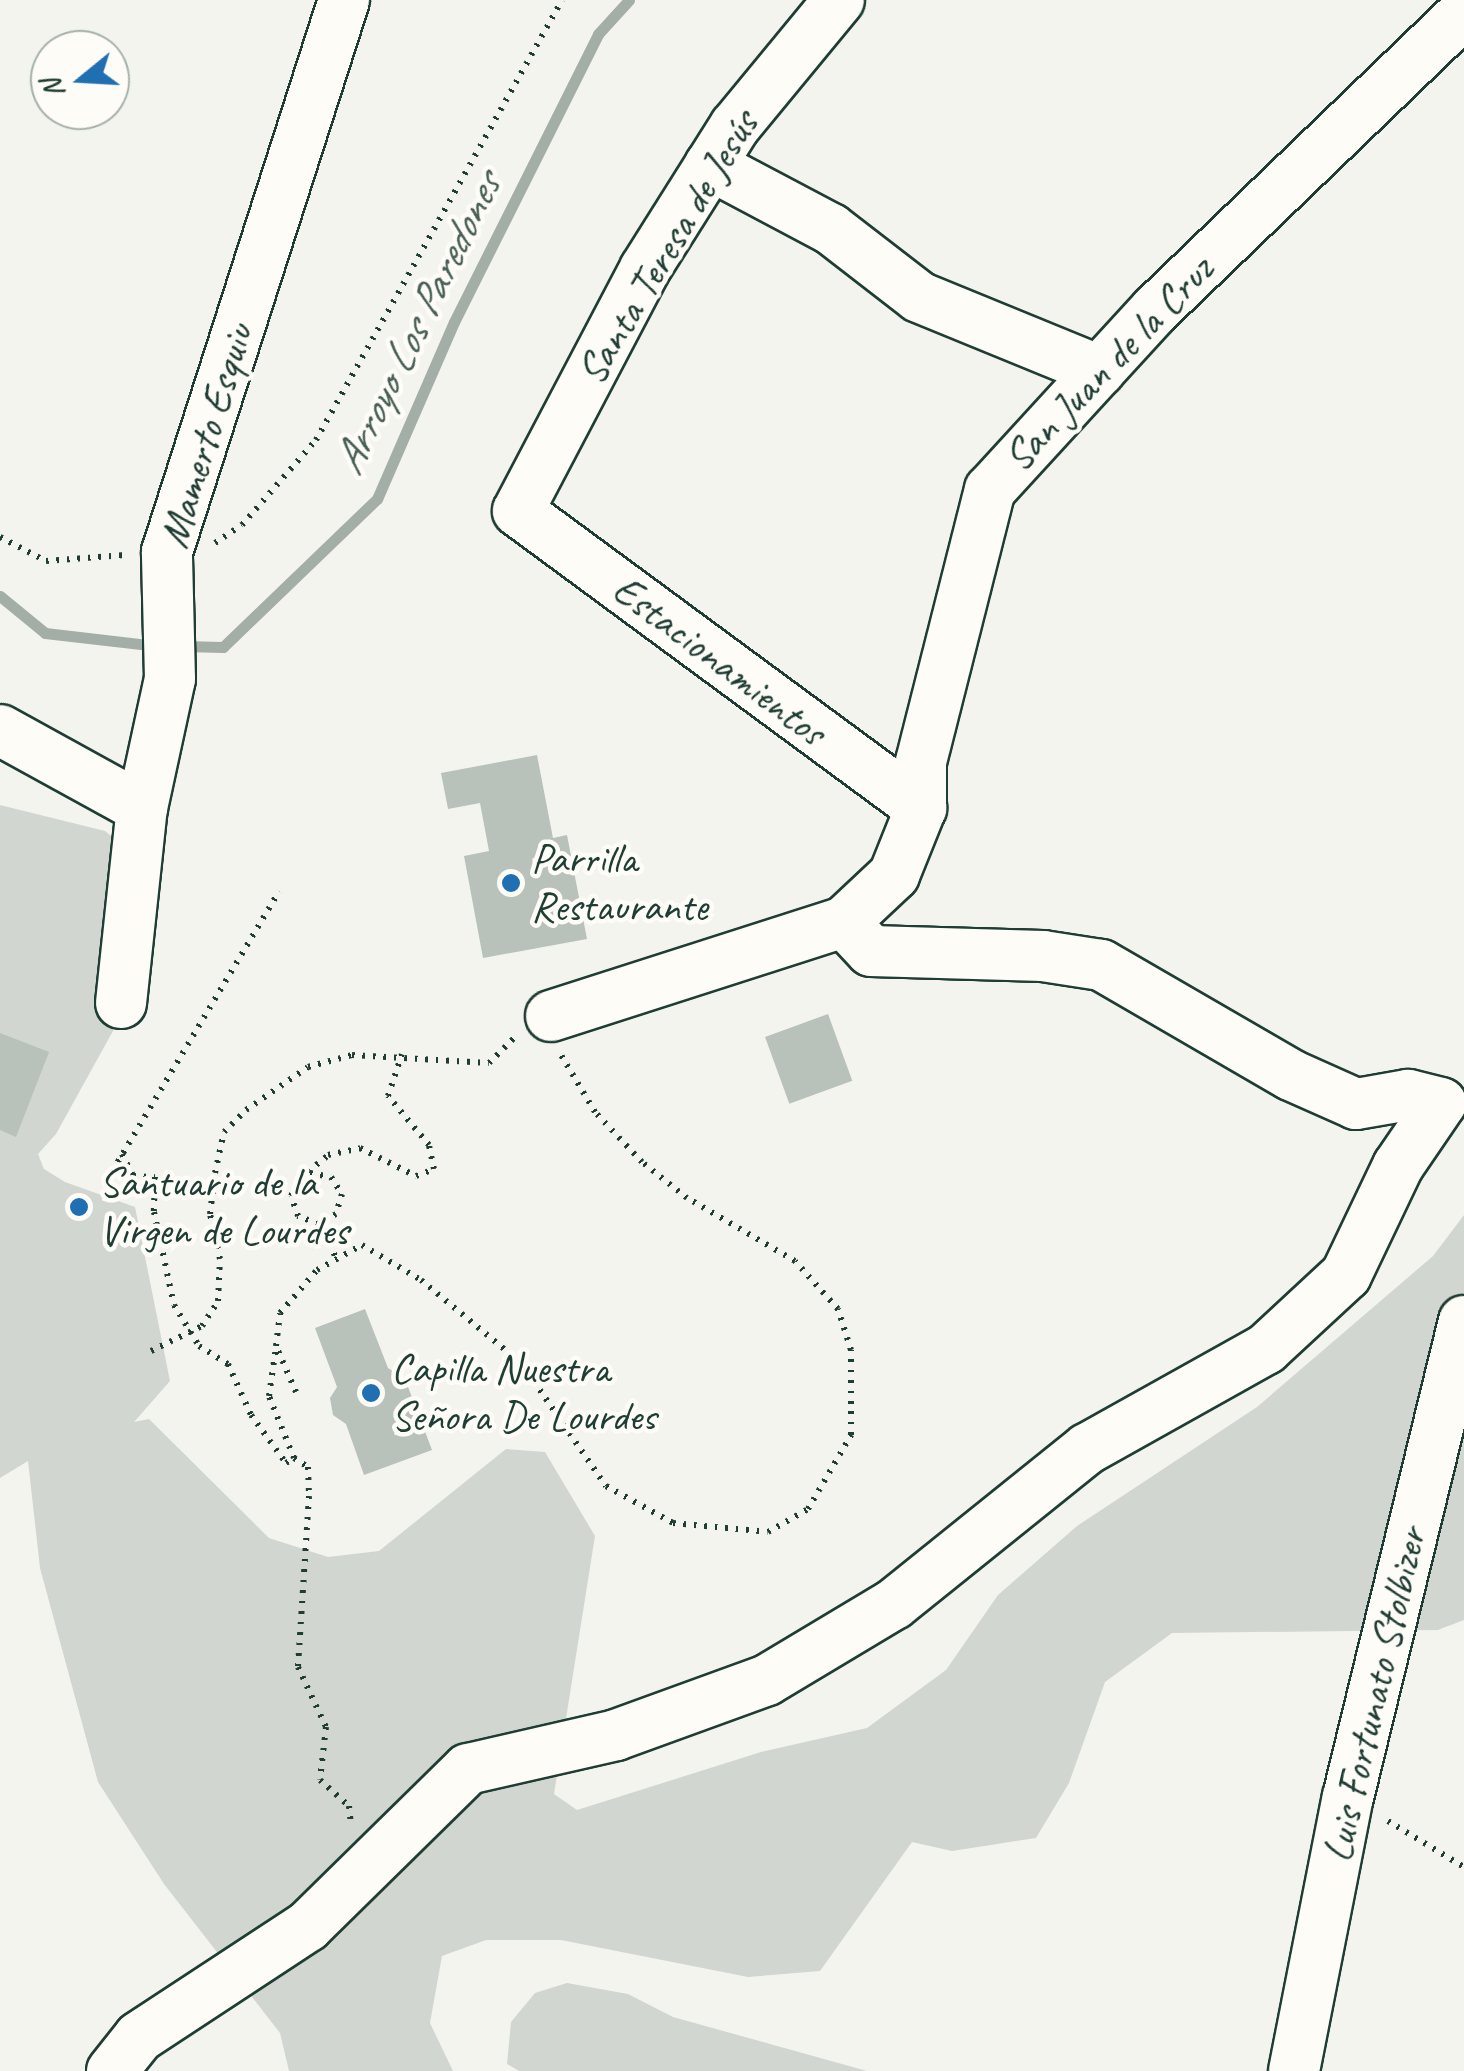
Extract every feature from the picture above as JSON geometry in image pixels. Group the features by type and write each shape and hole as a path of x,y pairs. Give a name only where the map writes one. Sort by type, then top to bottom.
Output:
{"street":[{"name":"Mamerto Esquiu","path":"121,1003 142,808 170,680 167,552 344,0"},
{"name":"Santa Teresa de Jesús","path":"518,511 645,269 710,165 839,0"},
{"name":"San Juan de la Cruz","path":"921,808 921,762 990,490 1099,371 1464,13"},
{"path":"710,165 831,229 919,296 1099,371"},
{"name":"Estacionamientos","path":"518,511 921,808"},
{"path":"0,730 142,808"},
{"path":"533,1025 844,922 894,875 921,808"},
{"path":"112,2071 139,2036 308,1926 468,1768 616,1735 767,1680 894,1604 1087,1449 1266,1350 1346,1275 1398,1166 1441,1103 1408,1095 1356,1104 1290,1075 1101,965 1043,956 871,952 844,922"},
{"name":"Luis Fortunato Stolbizer","path":"1294,2071 1348,1797 1464,1321"}],"path":[{"path":"0,536 46,561 206,548 242,525 316,440 562,0"},
{"path":"107,1180 280,891"},
{"path":"151,1351 191,1334 218,1301 220,1259 210,1214 224,1132 280,1082 308,1067 352,1054 488,1062 511,1047 533,1025 642,1162 687,1198 795,1262 838,1309 852,1350 852,1435 808,1509 768,1532 673,1523 606,1486 522,1364 420,1280 362,1245 335,1257 280,1314 269,1396 294,1458 308,1468 310,1496 310,1549 295,1630 298,1667 326,1728 320,1780 349,1806 352,1833 372,1866"},
{"path":"310,1173 330,1177 342,1194 336,1214 322,1224 307,1222 293,1207 294,1186 320,1159 352,1147 416,1176 434,1169 429,1145 388,1096 402,1054"},
{"path":"122,1154 133,1176 155,1177 154,1212 174,1305 191,1334 228,1364 272,1450 286,1463 294,1458"},
{"path":"322,1224 335,1257"},
{"path":"276,1346 296,1392"},
{"path":"1348,1797 1464,1867"}],"shaded area":[{"path":"0,805 105,831 153,871 158,905 134,993 56,1134 38,1154 44,1169 65,1182 135,1207 170,1381 134,1422 149,1419 269,1538 328,1557 379,1551 506,1449 545,1452 595,1536 554,1794 577,1810 761,1752 867,1728 946,1670 998,1595 1077,1526 1257,1407 1433,1256 1464,1215 1464,1620 1438,1630 1172,1633 1105,1682 1069,1783 1036,1838 952,1851 912,1842 820,1971 748,1977 561,1940 486,1940 442,1956 430,2023 453,2071 289,2071 280,2033 164,1884 98,1782 40,1568 28,1461 0,1478"},
{"path":"567,1983 628,1994 673,2017 867,2071 519,2071 507,2064 511,2022 535,1993"}],"building":[{"path":"537,755 553,838 567,835 587,939 483,958 464,856 489,851 480,803 448,809 441,773"},
{"path":"828,1014 852,1081 789,1104 765,1037"},
{"path":"0,1033 49,1052 16,1137 0,1130"},
{"name":"Capilla Nuestra Señora De Lourdes","path":"365,1309 388,1368 405,1379 432,1450 364,1475 346,1424 333,1415 330,1398 337,1387 315,1328"}],"waterway":[{"name":"Arroyo Los Paredones","path":"182,646 223,647 377,499 454,322 598,34 629,0"},
{"name":"Arroyo Los Paredones","path":"0,596 45,633 158,646"}],"place":[{"name":"Parrilla Restaurante","path":"511,883"},
{"name":"Santuario de la Virgen de Lourdes","path":"79,1207"},
{"name":"Capilla Nuestra Señora De Lourdes","path":"371,1393"}]}
